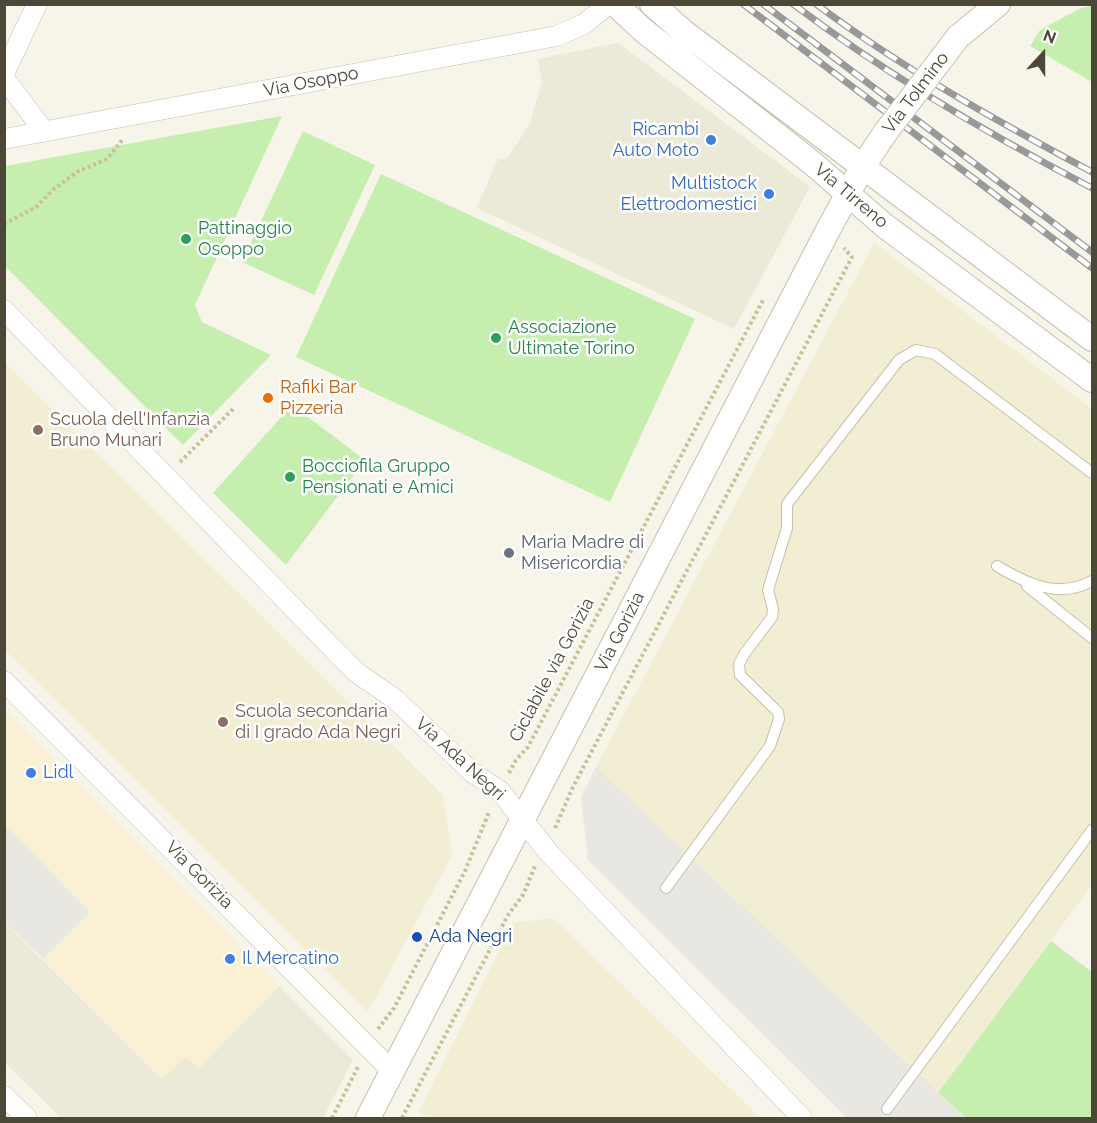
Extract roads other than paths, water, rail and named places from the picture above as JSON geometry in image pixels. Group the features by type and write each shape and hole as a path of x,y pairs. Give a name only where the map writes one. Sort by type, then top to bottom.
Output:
{"street":[{"path":"4,74 37,4"},
{"name":"Via Osoppo","path":"4,139 557,36 584,24 609,4"},
{"name":"Via Tirreno","path":"615,4 644,32 885,226 1092,380"},
{"name":"Via Tirreno","path":"652,4 685,33 1092,339"},
{"name":"Via Tolmino","path":"848,194 885,133 958,36 998,4"},
{"path":"4,78 44,131"},
{"name":"Via Gorizia","path":"368,1119 848,194"},
{"name":"Via Ada Negri","path":"4,310 357,673 395,699 473,773 500,791 545,848 802,1119"},
{"name":"Via Gorizia","path":"4,681 392,1071"},
{"path":"4,1096 27,1119"}],"lane":[{"path":"666,888 757,764 774,734 778,712 740,675 740,664 772,617 773,609 768,590 788,528 787,504 899,360 916,350 935,354 1092,473"},
{"path":"998,566 1017,578 1092,638"},
{"path":"1017,578 1046,589 1072,589 1092,581"},
{"path":"887,1109 1092,830"}],"railway":[{"path":"743,4 1092,268"},
{"path":"763,4 1092,252"},
{"path":"793,4 901,79 1092,188"},
{"path":"816,4 917,72 986,114 1092,172"}],"place":[{"name":"Ricambi Auto Moto","path":"711,140"},
{"name":"Multistock Elettrodomestici","path":"769,194"},
{"name":"Pattinaggio Osoppo","path":"186,239"},
{"name":"Associazione Ultimate Torino","path":"496,338"},
{"name":"Rafiki Bar Pizzeria","path":"268,398"},
{"name":"Scuola dell'Infanzia Bruno Munari","path":"38,430"},
{"name":"Bocciofila Gruppo Pensionati e Amici","path":"290,477"},
{"name":"Maria Madre di Misericordia","path":"509,553"},
{"name":"Scuola secondaria di I grado Ada Negri","path":"223,722"},
{"name":"Lidl","path":"31,773"},
{"name":"Ada Negri","path":"417,937"},
{"name":"Il Mercatino","path":"230,959"}]}
